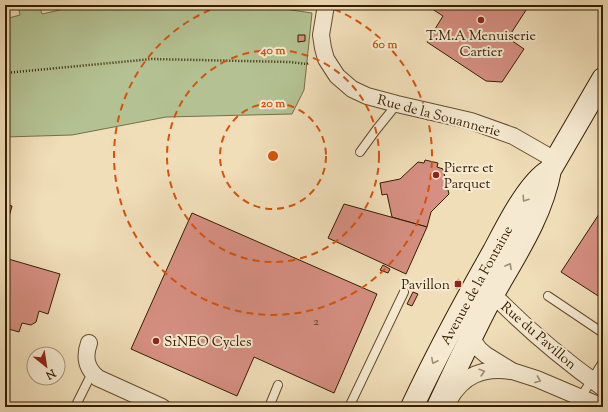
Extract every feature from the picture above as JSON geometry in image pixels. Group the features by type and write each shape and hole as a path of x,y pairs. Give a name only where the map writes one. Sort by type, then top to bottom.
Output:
{"street":[{"name":"Rue de la Souannerie","path":"326,5 321,35 323,48 326,59 331,68 344,83 360,93 397,104 471,121 505,133 553,165"},
{"name":"Avenue de la Fontaine","path":"438,407 470,338 530,227 547,187 553,165 603,79"},
{"name":"Avenue de la Fontaine","path":"412,407 435,359 512,217 537,179 553,165"},
{"name":"Rue du Pavillon","path":"478,279 542,341 597,384"},
{"name":"Rue du Pavillon","path":"459,315 470,338 486,355 512,371 537,379 603,407"},
{"path":"89,343 86,352 86,360 92,373 98,378 162,407"},
{"name":"Rue du Pavillon","path":"445,407 454,390 470,377 490,370 512,371"}],"lane":[{"path":"360,152 397,104"},
{"path":"349,407 404,292"},
{"path":"548,296 603,333"},
{"path":"581,397 597,384 603,362"},
{"path":"75,407 92,373"},
{"path":"269,407 278,386"}],"path":[{"path":"5,73 152,59 290,62 306,64 314,61"}],"green space":[{"path":"18,5 39,5 42,14 82,5 278,5 278,8 312,13 304,90 292,114 166,117 72,135 5,137 5,19 20,15"}],"building":[{"path":"426,5 525,5 528,7 508,38 524,49 502,82 486,81 427,42 443,16"},
{"path":"298,35 305,35 305,41 298,42"},
{"path":"425,160 438,163 437,167 443,169 449,194 431,212 427,227 392,217 387,194 382,195 380,183 400,179 418,162 424,163"},
{"path":"5,204 12,206 5,231"},
{"path":"344,204 427,227 406,274 328,238"},
{"path":"603,208 603,299 561,272"},
{"path":"192,213 377,294 334,393 254,357 237,396 131,349"},
{"path":"5,258 60,274 48,314 39,311 36,322 31,325 22,323 19,332 5,328"},
{"path":"383,265 390,269 388,273 380,270"},
{"path":"458,279 461,281 457,289 454,287"},
{"path":"413,292 418,294 412,306 407,304"}],"place":[{"name":"T.M.A Menuiserie Cartier","path":"481,20"},
{"name":"Pierre et Parquet","path":"436,175"},
{"name":"Pavillon","path":"458,284"},
{"name":"S1NEO Cycles","path":"156,341"}]}
